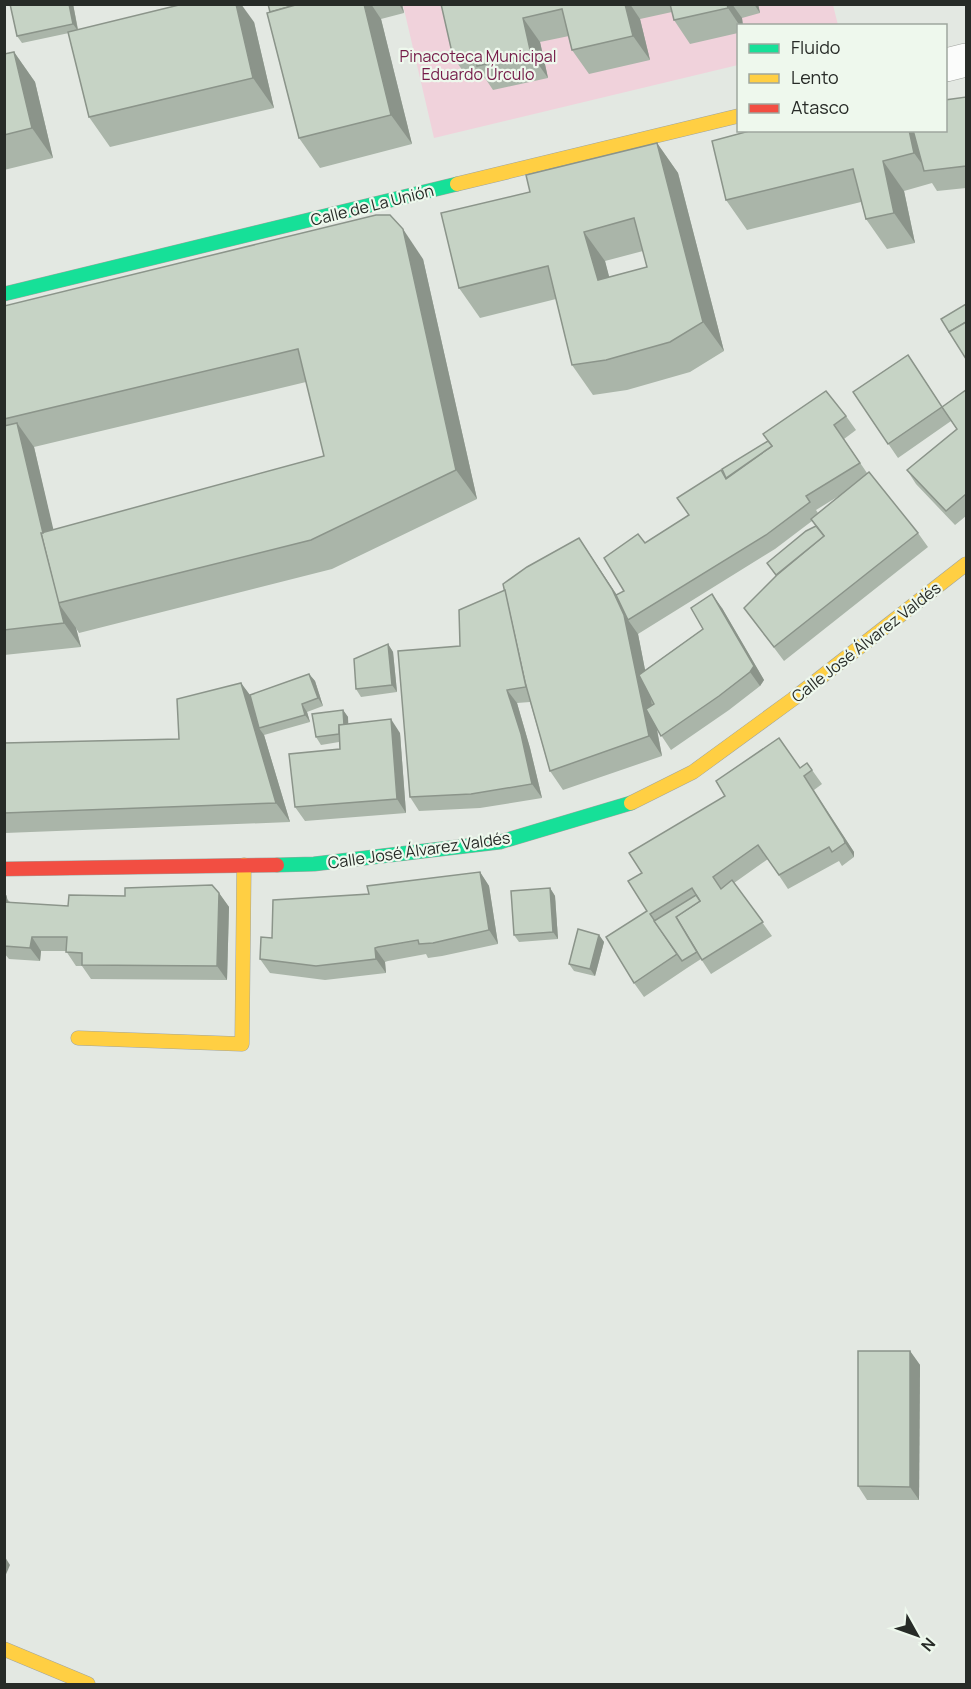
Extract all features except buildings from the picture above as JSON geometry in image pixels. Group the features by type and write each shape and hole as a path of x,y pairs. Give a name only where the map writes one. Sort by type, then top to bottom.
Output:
{"street":[{"path":"947,65 966,60"},
{"name":"Calle de La Unión","path":"4,294 737,116"},
{"name":"Calle José Álvarez Valdés","path":"4,869 314,864 500,842 633,802 693,772 793,699 966,564"},
{"path":"78,1038 242,1044 244,865"},
{"path":"4,1649 88,1684"}],"green space":[{"name":"Pinacoteca Municipal Eduardo Úrculo","path":"403,5 833,5 838,24 737,24 737,65 434,138"}],"traffic: fast":[{"path":"4,294 457,184"},
{"path":"277,865 314,864 500,842 631,803"}],"traffic: slow":[{"path":"457,184 737,116"},
{"path":"631,803 693,772 793,699 966,564"},
{"path":"78,1038 242,1044 244,865"},
{"path":"4,1649 88,1684"}],"traffic: jam":[{"path":"4,869 277,865"}]}
